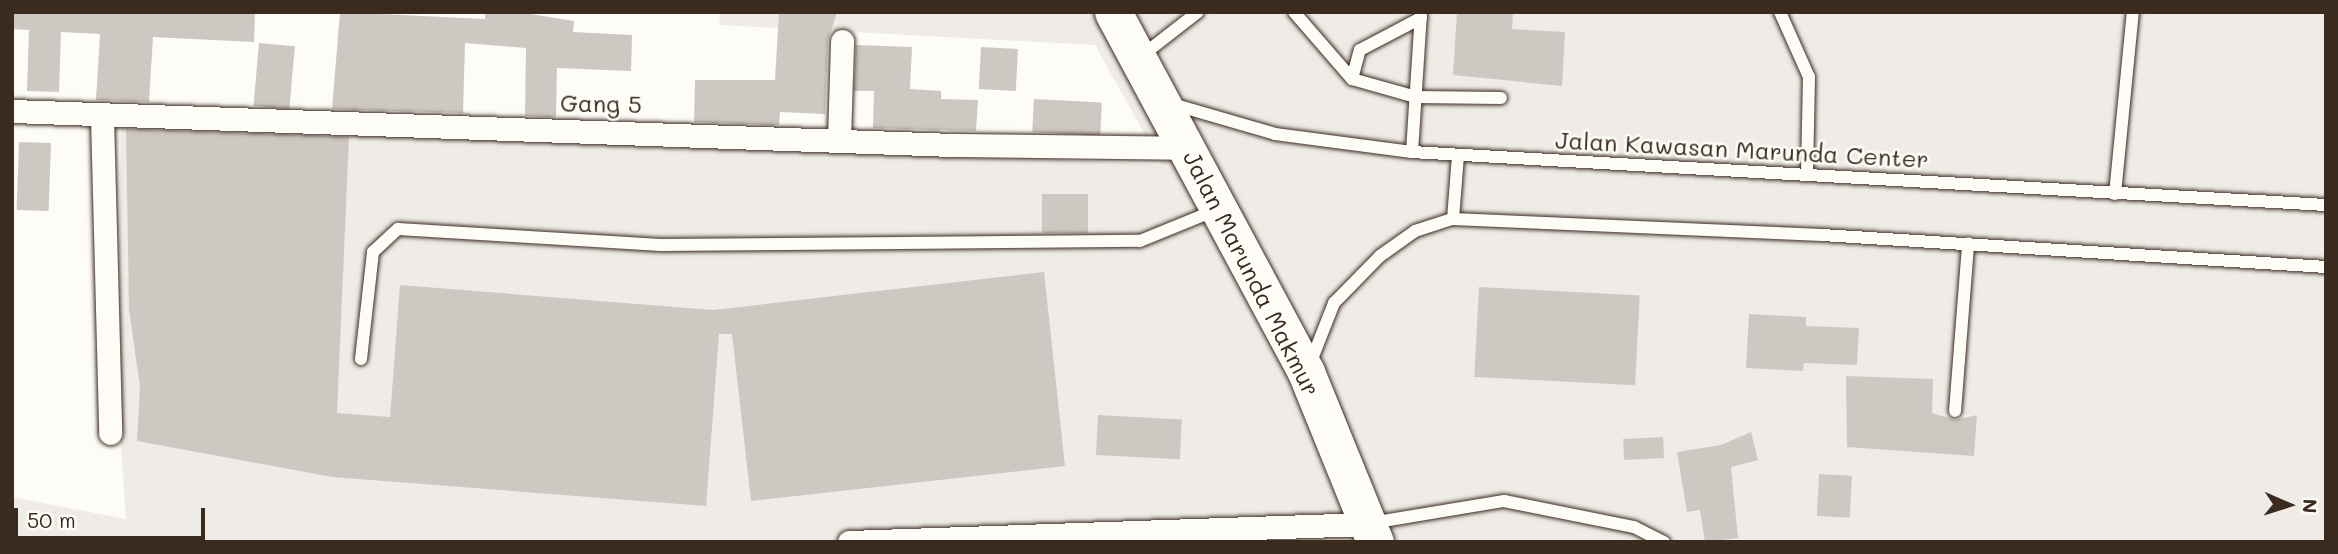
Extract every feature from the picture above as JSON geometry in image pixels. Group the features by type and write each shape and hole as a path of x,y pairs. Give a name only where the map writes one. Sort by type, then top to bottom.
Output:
{"main road":[{"name":"Jalan Marunda Makmur","path":"1114,12 1306,372 1371,533"}],"street":[{"path":"839,139 842,41"},
{"name":"Gang 5","path":"12,111 103,117 1188,148"},
{"path":"103,117 110,433"},
{"path":"849,542 1371,533"}],"lane":[{"path":"1140,57 1198,12"},
{"path":"1294,12 1352,79 1416,97 1501,98"},
{"path":"1780,12 1810,77 1807,174"},
{"path":"2115,194 2133,12"},
{"path":"1352,79 1362,47 1421,15"},
{"path":"1412,152 1421,15"},
{"name":"Jalan Kawasan Marunda Center","path":"1161,101 1275,134 1412,152 2326,205"},
{"path":"1453,219 1458,155"},
{"path":"361,359 373,252 398,229 661,245 1140,241 1220,208"},
{"path":"1306,372 1334,303 1415,231 1453,219 1968,244 2326,267"},
{"path":"1955,411 1968,244"},
{"path":"1371,533 1504,501 1634,527 1664,542"}],"shaded area":[{"path":"719,12 2326,12 2326,542 12,542 12,497 126,519 118,402 121,111 1162,165 1095,45 720,25"}],"building":[{"path":"12,12 255,12 254,42 153,37 149,102 96,100 100,34 61,32 59,92 27,91 29,30 12,29"},
{"path":"340,12 485,19 485,12 518,12 574,21 573,32 632,35 631,71 557,68 556,117 525,116 526,48 465,43 463,113 332,109"},
{"path":"779,12 837,12 828,41 825,114 780,112 779,125 694,122 695,80 775,80"},
{"path":"1457,12 1513,12 1512,29 1565,32 1562,86 1453,75"},
{"path":"259,43 295,46 289,109 254,106"},
{"path":"856,45 912,47 910,89 941,91 941,99 978,100 976,131 873,128 874,91 854,91"},
{"path":"981,47 1018,49 1016,91 979,89"},
{"path":"1034,99 1102,103 1100,136 1032,132"},
{"path":"126,129 349,137 337,413 390,417 400,285 713,310 1044,272 1065,466 751,501 732,334 719,334 706,506 332,477 137,441 140,387 129,310"},
{"path":"19,142 51,143 49,211 17,210"},
{"path":"1042,194 1088,194 1088,233 1042,233"},
{"path":"1479,287 1640,295 1635,385 1474,377"},
{"path":"1749,314 1806,317 1806,326 1859,328 1857,365 1804,363 1803,371 1746,368"},
{"path":"1846,376 1933,379 1932,413 1955,420 1977,415 1974,456 1847,447"},
{"path":"1098,415 1182,419 1180,459 1096,455"},
{"path":"1751,432 1758,460 1731,467 1738,538 1705,542 1700,510 1687,512 1677,452 1721,445"},
{"path":"1663,437 1664,458 1624,460 1623,439"},
{"path":"1819,474 1852,476 1850,518 1817,516"}]}
